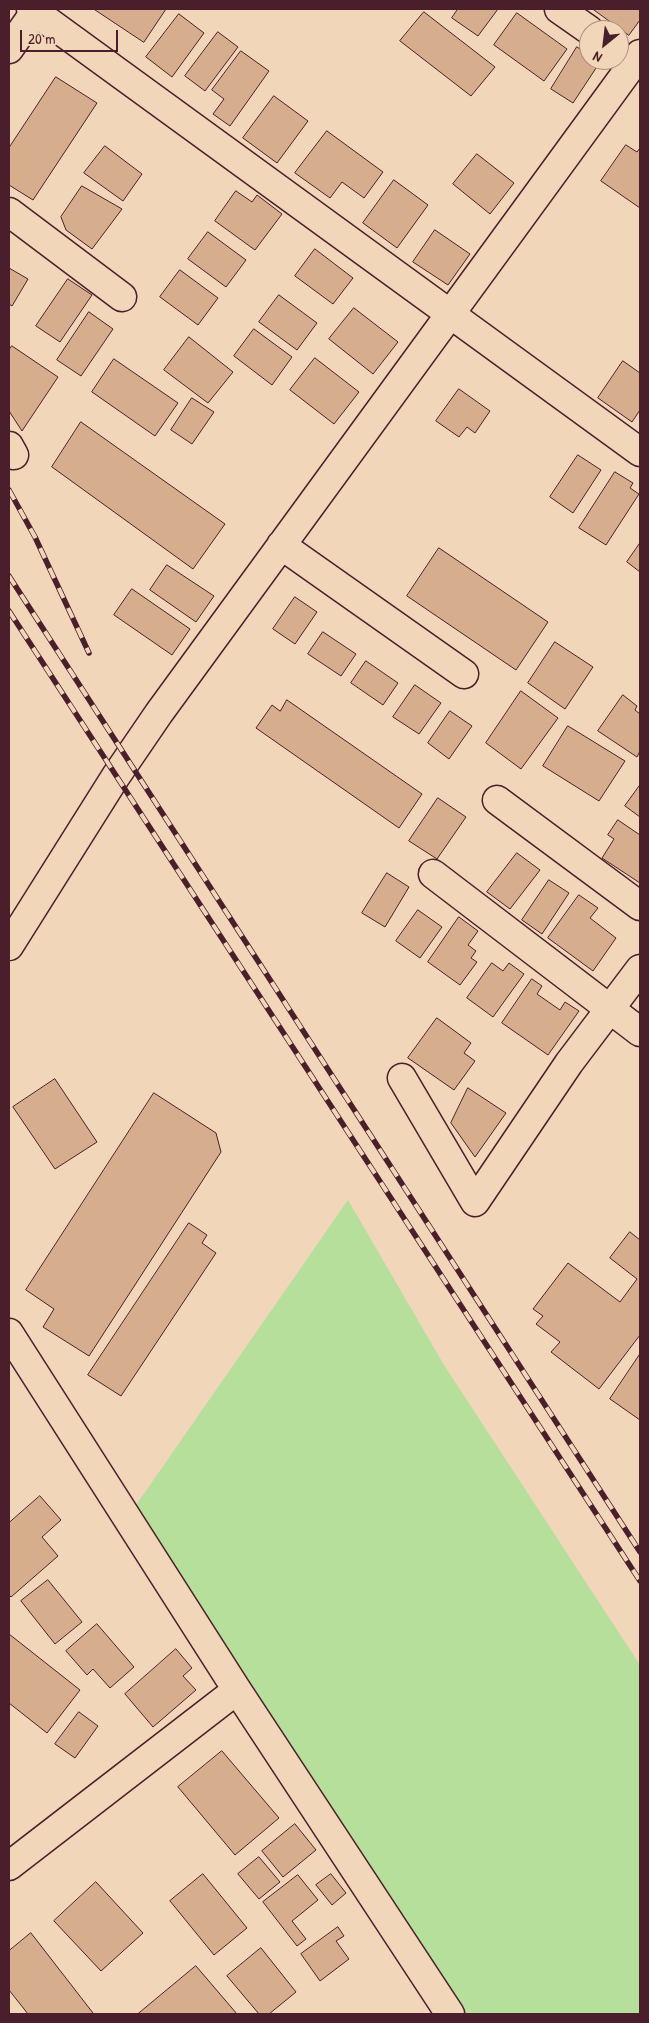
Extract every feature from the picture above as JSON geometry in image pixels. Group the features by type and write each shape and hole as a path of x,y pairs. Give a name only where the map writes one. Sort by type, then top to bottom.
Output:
{"street":[{"path":"559,9 579,23"},
{"path":"9,49 35,10 640,452"},
{"path":"9,946 116,776 449,313 631,55"},
{"path":"9,212 122,297"},
{"path":"281,545 464,674"},
{"path":"497,800 640,906"},
{"path":"433,874 640,1032"},
{"path":"402,1078 476,1202 569,1063 640,969"},
{"path":"9,1333 237,1690 450,2014"},
{"path":"9,1866 237,1690"}],"green space":[{"path":"348,1200 444,1365 640,1665 640,2014 450,2014 127,1518"}],"building":[{"path":"94,9 166,9 144,42"},
{"path":"458,9 498,9 478,36 452,18"},
{"path":"593,9 640,9 640,20 629,35 629,20 608,20"},
{"path":"424,12 495,67 471,96 400,41"},
{"path":"517,13 567,49 544,81 494,45"},
{"path":"179,14 204,33 172,77 146,57"},
{"path":"218,32 238,47 205,91 185,76"},
{"path":"577,47 579,48 579,70 595,70 573,103 551,89"},
{"path":"241,51 269,71 230,126 213,114 224,99 212,90"},
{"path":"56,77 97,103 33,200 9,185 9,148"},
{"path":"274,96 308,121 277,163 243,138"},
{"path":"327,131 383,172 364,198 342,182 330,198 295,173"},
{"path":"626,145 637,152 640,148 640,208 601,181"},
{"path":"105,146 142,174 123,201 84,173"},
{"path":"477,154 514,183 490,214 453,184"},
{"path":"394,180 428,205 397,248 363,223"},
{"path":"82,186 122,209 92,249 66,230 61,217"},
{"path":"236,191 252,202 257,195 282,214 255,250 215,221"},
{"path":"435,230 470,254 448,285 413,262"},
{"path":"208,232 246,260 226,287 188,259"},
{"path":"315,249 353,278 333,304 295,276"},
{"path":"9,268 28,279 12,306 9,304"},
{"path":"180,270 218,298 198,325 160,297"},
{"path":"68,279 92,295 60,342 36,326"},
{"path":"279,295 317,323 297,350 259,322"},
{"path":"354,308 398,342 373,374 329,339"},
{"path":"89,312 113,329 81,376 57,360"},
{"path":"254,329 292,357 272,385 234,356"},
{"path":"189,337 233,372 208,403 164,370"},
{"path":"12,346 58,377 22,431 9,411 9,350"},
{"path":"315,358 359,392 334,424 290,390"},
{"path":"114,359 178,403 155,436 92,392"},
{"path":"623,361 640,373 640,410 632,422 598,398"},
{"path":"459,389 490,411 475,433 467,427 459,437 436,421"},
{"path":"192,398 214,412 192,444 171,430"},
{"path":"81,422 225,524 193,569 52,467"},
{"path":"578,455 601,470 573,513 550,497"},
{"path":"615,472 633,483 630,488 639,494 606,545 579,528"},
{"path":"640,543 640,572 627,562"},
{"path":"439,548 548,622 516,670 407,596"},
{"path":"167,565 214,596 196,622 150,590"},
{"path":"132,589 190,629 172,655 114,615"},
{"path":"295,597 317,612 295,644 273,629"},
{"path":"323,632 356,654 341,676 308,654"},
{"path":"555,642 593,667 565,709 528,683"},
{"path":"366,661 398,683 383,705 351,683"},
{"path":"415,685 441,703 419,734 393,717"},
{"path":"521,691 558,718 521,769 486,743"},
{"path":"623,695 637,706 635,710 640,714 640,751 637,757 598,731"},
{"path":"287,700 422,794 399,828 256,728 272,705 280,711"},
{"path":"450,711 472,726 449,759 428,743"},
{"path":"568,726 625,761 599,801 543,766"},
{"path":"640,785 640,817 625,806"},
{"path":"438,798 466,817 437,859 409,841"},
{"path":"618,820 640,835 640,883 602,858 614,839 608,835"},
{"path":"517,853 540,870 510,909 487,892"},
{"path":"387,873 409,887 385,927 362,913"},
{"path":"549,880 569,893 542,934 522,920"},
{"path":"579,895 598,908 590,918 616,938 593,971 548,938"},
{"path":"418,910 442,927 420,958 396,941"},
{"path":"459,917 478,931 468,945 476,951 471,958 477,962 460,985 428,962"},
{"path":"492,963 503,971 509,963 524,974 493,1017 467,998"},
{"path":"532,979 542,986 537,994 560,1010 565,1002 579,1011 548,1055 502,1023"},
{"path":"437,1018 471,1043 464,1053 475,1061 454,1090 408,1058"},
{"path":"55,1079 97,1142 55,1169 13,1107"},
{"path":"468,1088 506,1113 475,1157 451,1123"},
{"path":"154,1093 216,1133 221,1152 89,1356 43,1327 54,1309 26,1290"},
{"path":"189,1223 207,1235 202,1243 216,1253 121,1396 88,1375"},
{"path":"630,1232 640,1240 640,1335 599,1389 551,1352 560,1342 536,1324 543,1316 533,1309 568,1263 620,1302 637,1279 610,1258"},
{"path":"640,1354 640,1420 610,1399"},
{"path":"40,1496 61,1520 42,1537 58,1556 11,1597 9,1595 9,1523"},
{"path":"48,1580 82,1622 55,1644 21,1601"},
{"path":"97,1624 134,1667 110,1688 93,1669 87,1675 66,1651"},
{"path":"9,1634 80,1690 47,1733 9,1703"},
{"path":"176,1649 192,1668 183,1676 196,1690 153,1727 125,1694"},
{"path":"79,1712 98,1726 75,1758 55,1744"},
{"path":"222,1751 279,1818 235,1855 178,1787"},
{"path":"295,1824 316,1850 283,1877 262,1851"},
{"path":"259,1857 280,1882 259,1899 238,1874"},
{"path":"203,1874 247,1928 214,1955 170,1901"},
{"path":"331,1874 346,1893 332,1905 316,1885"},
{"path":"298,1875 318,1900 292,1921 306,1939 297,1946 263,1902"},
{"path":"96,1882 143,1933 101,1971 54,1921"},
{"path":"338,1927 344,1936 336,1941 349,1959 320,1981 301,1954"},
{"path":"31,1933 93,2013 28,2014 9,1990 9,1951"},
{"path":"261,1948 296,1992 269,2014 259,2014 227,1976"},
{"path":"196,1966 237,2014 138,2014"}],"railway":[{"path":"9,490 35,537 89,653"},
{"path":"9,576 640,1552"},
{"path":"9,611 640,1581"}]}
